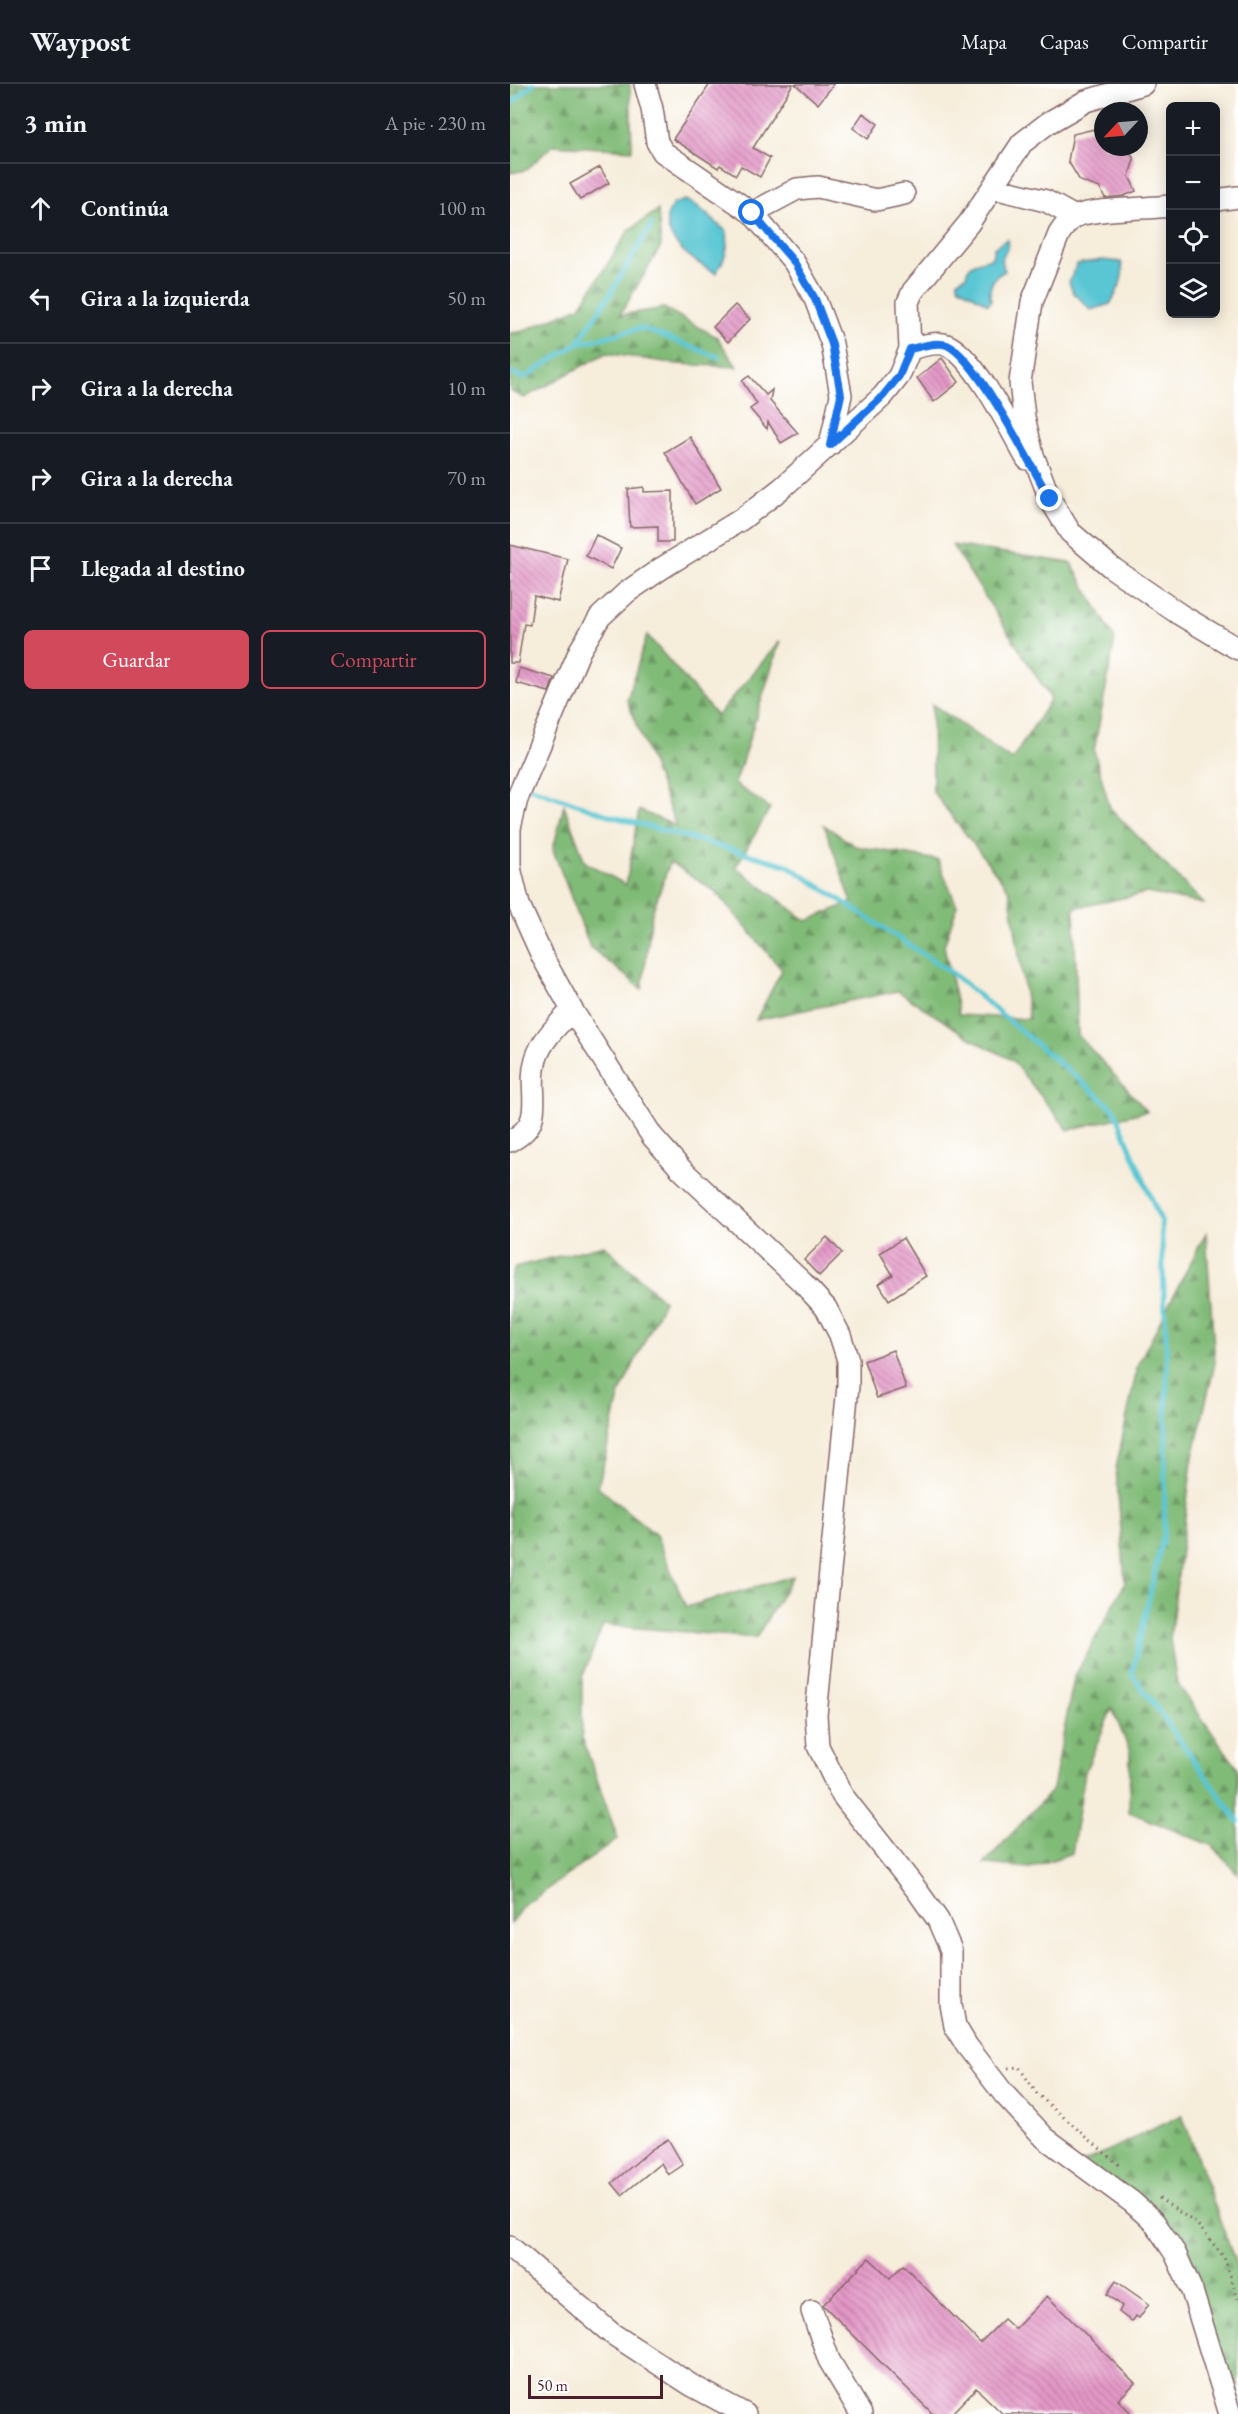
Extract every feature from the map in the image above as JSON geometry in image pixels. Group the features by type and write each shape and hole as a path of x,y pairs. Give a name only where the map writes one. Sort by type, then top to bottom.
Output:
{"street":[{"path":"645,84 652,108 657,142 663,152 752,213 794,262 815,299 832,344 841,395 830,445"},
{"path":"1143,84 1086,101 1048,123 1022,144 994,188 946,252 913,291 908,302 910,349 899,376 883,396 782,488 742,519 627,592 600,618 580,650 517,799 510,828 510,868 519,904 543,958 572,1010 652,1136 682,1170 802,1282 826,1308 840,1335 848,1360 848,1386 816,1715 818,1746 842,1795 938,1920 951,1950 951,2004 956,2026 984,2070 1045,2138 1132,2202 1154,2222 1175,2253 1192,2291 1230,2414"},
{"path":"752,213 797,189 818,187 876,200 904,194"},
{"path":"994,188 1046,201 1075,216"},
{"path":"1220,199 1238,197"},
{"path":"1050,499 1033,455 1023,417 1020,382 1032,302 1059,234 1075,216 1166,206"},
{"path":"910,349 936,344 948,345 981,379 1070,532 1111,567 1179,614 1238,649"},
{"path":"510,1141 521,1136 531,1124 535,1109 533,1077 536,1058 549,1035 572,1010"},
{"path":"510,2247 611,2333 719,2409 745,2414"},
{"path":"812,2311 829,2360 861,2414"}],"green space":[{"path":"510,84 630,84 632,150 553,145 526,170 510,173"},
{"path":"658,210 661,246 620,315 664,308 717,337 737,367 677,364 606,353 524,398 510,391 510,333 520,332 580,307 629,230"},
{"path":"952,545 1071,563 1115,639 1094,751 1110,808 1204,904 1147,893 1074,908 1078,1035 1147,1111 1068,1130 1012,1060 968,1037 898,991 756,1020 782,970 716,892 670,862 652,913 642,989 590,947 553,850 564,805 585,862 626,885 639,810 676,826 627,700 647,635 717,716 780,641 735,784 770,808 736,867 807,921 852,902 824,825 855,846 938,860 957,906 944,946 959,1015 1029,1019 1009,890 933,792 932,704 1012,760 1051,699"},
{"path":"1206,1233 1215,1363 1192,1461 1170,1639 1177,1683 1238,1769 1238,1874 1213,1846 1129,1812 1130,1752 1112,1708 1085,1772 1072,1853 1030,1868 984,1864 1053,1789 1074,1678 1125,1583 1116,1468 1138,1364"},
{"path":"604,1245 664,1301 620,1393 598,1487 656,1535 686,1607 793,1576 756,1638 603,1625 582,1678 582,1737 618,1839 522,1907 510,1924 510,1280 515,1267"},
{"path":"1182,2115 1238,2270 1238,2414 1209,2333 1191,2260 1157,2222 1076,2166"}],"water":[{"path":"685,200 697,206 727,232 726,253 716,273 683,251 667,226 667,217 673,204"},
{"path":"1007,239 1008,247 1001,260 1005,271 992,283 991,300 988,304 958,286 958,280 966,276 969,267 979,261 992,258 994,248"},
{"path":"1102,260 1121,262 1122,278 1110,304 1091,310 1073,292 1069,282 1077,264"}],"building":[{"path":"710,84 793,84 753,148 770,158 760,177 741,166 736,175 720,165 718,168 673,139"},
{"path":"795,84 834,84 818,104"},
{"path":"863,113 878,124 868,139 853,128"},
{"path":"1094,129 1094,156 1132,156 1134,159 1129,176 1136,191 1124,196 1105,198 1100,188 1080,181 1068,161 1073,134"},
{"path":"600,167 609,183 580,200 570,184"},
{"path":"735,305 750,319 728,342 713,327"},
{"path":"942,358 959,382 934,402 917,378"},
{"path":"749,376 766,395 772,390 770,401 798,433 781,443 768,422 767,429 750,409 757,404 742,381"},
{"path":"690,437 721,488 695,504 665,452"},
{"path":"644,487 644,492 673,491 673,542 658,542 658,526 630,527 628,489"},
{"path":"596,535 621,548 611,569 586,556"},
{"path":"510,545 568,559 558,602 534,596 530,625 524,624 518,663 510,663"},
{"path":"519,668 554,678 549,692 516,683"},
{"path":"827,1237 842,1253 819,1276 804,1260"},
{"path":"903,1238 926,1276 889,1300 879,1284 893,1275 880,1253"},
{"path":"893,1350 906,1388 877,1398 864,1361"},
{"path":"668,2139 683,2165 668,2175 661,2163 622,2195 612,2183 652,2149"},
{"path":"869,2258 890,2278 903,2265 980,2343 1004,2319 1015,2329 1047,2296 1135,2383 1118,2400 1132,2414 1003,2414 976,2388 951,2414 933,2414 823,2305"},
{"path":"1116,2281 1149,2304 1139,2318 1136,2316 1132,2322 1119,2312 1122,2306 1107,2294"}],"waterway":[{"path":"510,105 533,84"},
{"path":"577,344 652,224"},
{"path":"510,372 524,378 577,344 641,328 718,357"},
{"path":"529,787 611,816 787,865 952,973 1114,1109 1161,1221 1167,1364 1164,1532 1132,1674 1238,1821"}],"route":[{"path":"752,213 794,262 815,299 832,344 841,395 830,445 883,396 899,376 910,349 936,344 948,345 981,379 1050,499"}]}
